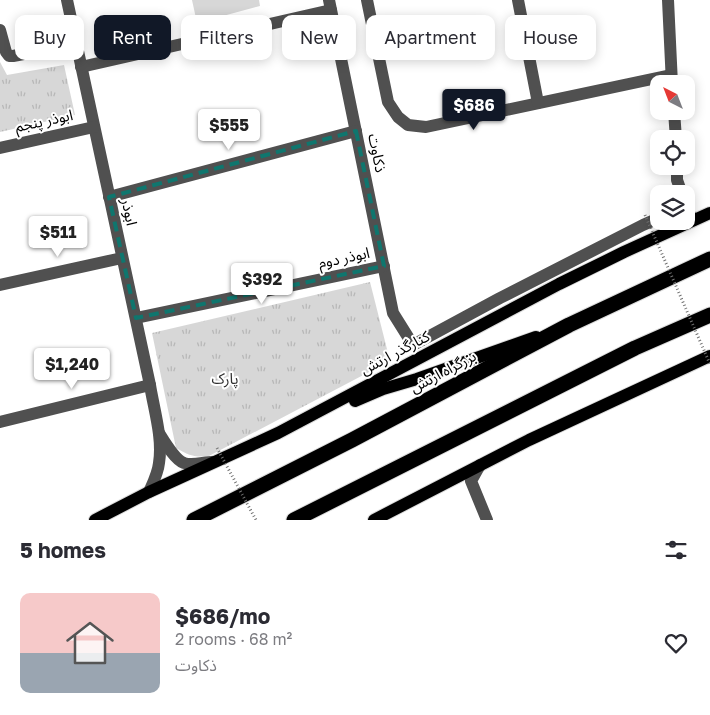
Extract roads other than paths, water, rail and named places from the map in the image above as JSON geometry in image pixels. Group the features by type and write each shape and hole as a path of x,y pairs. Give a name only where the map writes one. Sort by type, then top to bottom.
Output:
{"highway":[{"name":"بزرگراه ارتش","path":"194,520 352,440 569,325 710,259"},
{"path":"294,520 635,348 710,315"}],"main road":[{"name":"کنارگذر ارتش","path":"695,219 710,213"},
{"name":"کنارگذر ارتش","path":"95,520 216,455 278,433 559,284 671,230"},
{"path":"278,433 383,389 417,379 569,325"},
{"path":"374,520 529,440 710,356"}],"street":[{"name":"ابوذر","path":"67,0 70,15"},
{"path":"367,0 388,102 398,117 408,125 426,127 538,103 650,83"},
{"path":"518,0 538,103"},
{"path":"668,0 671,75"},
{"path":"81,67 330,5"},
{"name":"ذکاوت","path":"330,5 393,313 413,345 500,298 650,222"},
{"path":"0,30 8,56 15,56"},
{"name":"ابوذر","path":"79,60 136,318 158,431 160,446 159,463 149,492"},
{"name":"ابوذر پنجم","path":"0,148 94,127"},
{"path":"109,197 356,131"},
{"path":"0,285 122,258"},
{"name":"ابوذر دوم","path":"136,318 384,266"},
{"path":"0,422 150,385"},
{"path":"158,431 172,452 185,464 216,455"},
{"path":"480,465 471,481 488,520"}],"park label":[{"name":"پارک","path":"225,379"}]}
